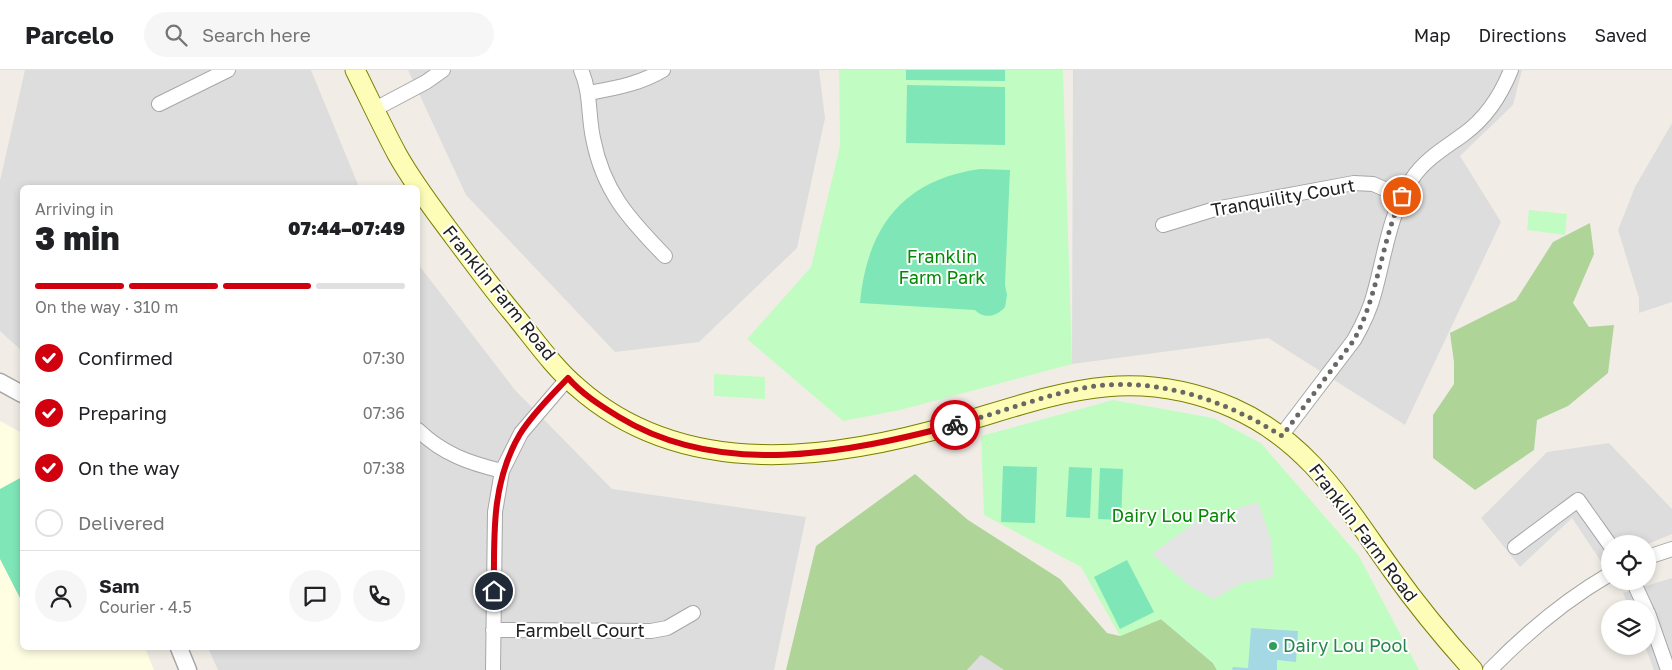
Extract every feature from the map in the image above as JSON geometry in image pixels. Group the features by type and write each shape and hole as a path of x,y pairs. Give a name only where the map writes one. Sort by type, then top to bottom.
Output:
{"main road":[{"name":"Franklin Farm Road","path":"355,70 398,156 417,185"},
{"name":"Franklin Farm Road","path":"420,190 497,293 576,386 604,408 652,434 684,445 739,455 795,454 873,444 908,437 1051,395 1086,388 1155,387 1203,397 1232,408 1282,436 1323,474 1434,627 1473,670"}],"street":[{"path":"159,104 228,70"},
{"path":"375,109 426,82 443,70"},
{"path":"581,70 588,93 592,135 598,160 607,184 630,220 665,256"},
{"path":"588,93 624,87 647,79 663,70"},
{"path":"1282,436 1354,340 1363,323 1374,296 1388,238 1402,196 1413,176 1428,160 1481,119 1494,103 1511,70"},
{"name":"Tranquility Court","path":"1163,225 1215,208 1354,183 1373,184 1402,196"},
{"path":"493,670 495,512 502,471 521,433 568,378"},
{"path":"0,382 20,393"},
{"path":"420,432 447,454 465,462 502,471"},
{"path":"1515,548 1578,500 1603,535"},
{"path":"1656,554 1672,549"},
{"path":"1490,670 1550,613 1601,579"},
{"name":"Farmbell Court","path":"493,630 651,631 667,628 693,613"},
{"path":"1656,636 1668,670"},
{"path":"180,650 188,670"}],"shaded area":[{"path":"25,70 311,70 358,185 20,185 20,349 0,331 0,181"},
{"path":"408,70 819,70 825,118 797,248 699,342 615,352 466,195"},
{"path":"1073,70 1522,70 1513,105 1460,156 1501,222 1405,425 1268,338 1072,364"},
{"path":"1672,123 1672,302 1639,313 1639,298 1618,230 1635,187"},
{"path":"420,267 515,390 612,489 806,517 774,670 218,670 209,650 420,650"},
{"path":"0,421 20,432 20,650 146,650 154,670 0,670"},
{"path":"1609,443 1672,509 1672,534 1656,541 1656,535 1601,535 1601,562 1572,518 1520,567 1481,518 1547,452"},
{"path":"1258,502 1271,539 1274,577 1242,583 1214,599 1190,586 1152,554 1198,520"},
{"path":"1672,578 1672,670 1654,670 1648,655 1656,655 1656,600 1626,600 1623,593 1633,590 1656,590 1656,583"},
{"path":"981,655 1004,670 967,670"}],"green space":[{"name":"Franklin Farm Park","path":"839,70 1063,70 1072,364 900,410 843,421 747,339 811,267 840,146"},
{"path":"906,70 1005,70 1005,81 906,80"},
{"path":"907,85 1005,87 1005,145 906,143"},
{"path":"980,169 1010,170 1005,285 1007,295 1005,307 995,315 987,316 975,310 860,303 864,276 871,252 880,231 893,212 910,196 929,184 953,175"},
{"path":"1529,210 1567,214 1565,235 1527,230"},
{"path":"1590,223 1594,254 1573,303 1589,327 1614,325 1608,373 1568,406 1537,420 1534,450 1475,490 1433,458 1433,415 1454,384 1454,362 1450,333 1516,300 1553,242"},
{"path":"714,374 765,377 765,399 714,396"},
{"name":"Dairy Lou Park","path":"1113,400 1213,418 1261,443 1359,556 1419,670 1217,670 1213,663 1161,619 1120,636 1081,567 984,515 981,436"},
{"path":"1003,466 1037,467 1035,523 1001,522"},
{"path":"1069,467 1092,468 1090,518 1066,517"},
{"path":"1100,468 1123,469 1121,520 1098,519"},
{"path":"915,474 968,520 1060,579 1107,633 1120,636 1161,619 1213,663 1217,670 1004,670 981,655 967,670 786,670 816,546"},
{"path":"20,478 20,598 0,559 0,489"},
{"path":"1127,560 1154,612 1120,629 1094,577"}],"water":[{"name":"Dairy Lou Pool","path":"1251,628 1298,631 1296,662 1277,660 1277,670 1232,670 1233,667 1248,668"}],"way so far":[{"path":"955,425 1051,395 1086,388 1155,387 1203,397 1232,408 1257,420 1282,436 1354,340 1363,323 1374,296 1396,209 1402,196"}],"place":[{"name":"Dairy Lou Pool","path":"1273,646"}],"route":[{"path":"494,591 495,512 497,491 502,471 521,433 533,416 568,378 604,408 632,425 684,445 717,453 774,455 841,449 908,437 955,425"}]}
